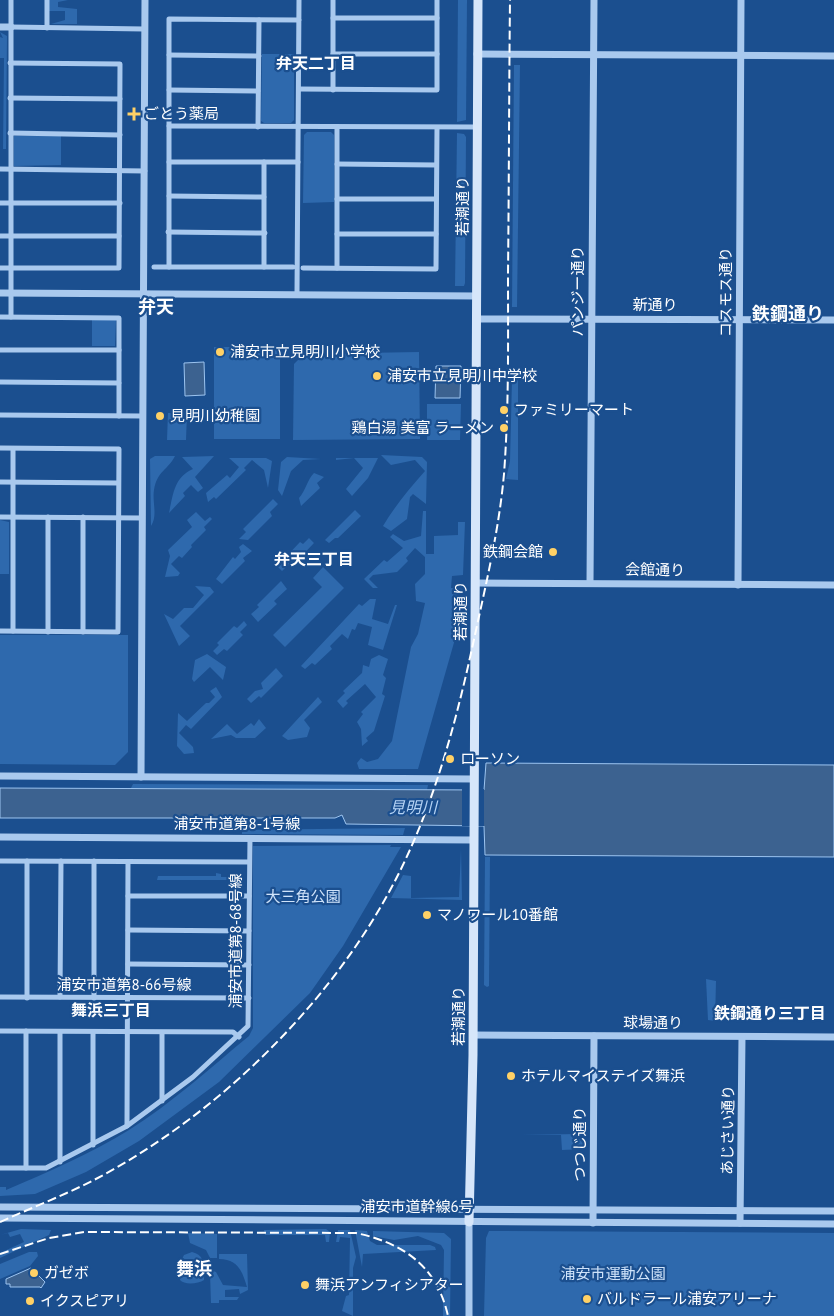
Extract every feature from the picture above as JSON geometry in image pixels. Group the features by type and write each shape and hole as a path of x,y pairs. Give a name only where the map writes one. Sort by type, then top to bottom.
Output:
{"main road":[{"name":"若潮通り","path":"469,1222 473,1035 478,0"}],"street":[{"path":"11,0 11,317"},
{"path":"46,0 47,28"},
{"path":"141,777 145,0"},
{"path":"297,294 299,0"},
{"path":"333,0 333,90"},
{"path":"299,89 437,90 438,0"},
{"name":"パンジー通り","path":"590,583 594,0"},
{"name":"コスモス通り","path":"738,585 741,0"},
{"path":"333,18 437,18"},
{"path":"169,267 169,19 299,20"},
{"path":"258,127 259,20"},
{"path":"0,27 144,29"},
{"path":"333,54 437,54"},
{"path":"477,54 834,56"},
{"path":"169,55 259,56"},
{"path":"0,268 119,268 120,64 10,63"},
{"path":"169,90 258,91"},
{"path":"10,98 120,99"},
{"path":"169,126 477,128"},
{"path":"337,127 337,268"},
{"path":"304,268 436,269 437,128"},
{"path":"10,134 120,134"},
{"path":"169,162 298,162"},
{"path":"264,162 264,267"},
{"path":"337,164 436,165"},
{"path":"0,170 145,171"},
{"path":"169,196 264,197"},
{"path":"337,199 436,199"},
{"path":"0,202 120,203"},
{"path":"168,232 264,232"},
{"path":"337,234 436,234"},
{"path":"0,236 119,236"},
{"path":"154,267 293,268"},
{"path":"0,293 477,296"},
{"path":"0,317 119,318 119,416"},
{"name":"新通り","path":"476,319 834,320"},
{"path":"0,350 119,350"},
{"path":"0,382 119,383"},
{"path":"0,416 142,416"},
{"path":"0,448 119,449 118,632 0,631"},
{"path":"13,449 13,631"},
{"path":"0,482 118,483"},
{"path":"0,517 142,518"},
{"path":"48,517 48,632"},
{"path":"83,517 83,632"},
{"name":"会館通り","path":"475,583 834,585"},
{"path":"0,776 474,783"},
{"name":"浦安市道第8-1号線","path":"0,837 473,840"},
{"name":"浦安市道第8-68号線","path":"0,1168 46,1168 127,1126 194,1077 239,1037 248,1026 250,838"},
{"name":"浦安市道第8-68号線","path":"0,861 249,862"},
{"path":"27,861 27,998"},
{"path":"60,997 61,861"},
{"path":"94,862 94,998"},
{"path":"127,1126 128,862"},
{"path":"128,896 249,896"},
{"path":"128,930 249,930"},
{"path":"128,964 249,965"},
{"name":"浦安市道第8-66号線","path":"0,997 249,998"},
{"path":"0,1031 233,1032 239,1037"},
{"path":"26,1031 26,1168"},
{"path":"60,1032 60,1162"},
{"path":"92,1032 92,1145"},
{"path":"162,1033 162,1101"},
{"name":"球場通り","path":"473,1035 834,1037"},
{"name":"つつじ通り","path":"593,1223 594,1036"},
{"name":"あじさい通り","path":"740,1223 742,1037"},
{"name":"浦安市道幹線6号","path":"0,1207 834,1211"},
{"name":"浦安市道幹線6号","path":"0,1218 834,1224"},
{"path":"469,1222 469,1316"}],"green space":[{"path":"49,0 68,0 58,2 58,7 77,9 77,24 51,24 65,20 65,11 49,11"},
{"path":"458,0 467,0 466,120 457,122"},
{"path":"0,32 7,36 6,149 3,149 4,58 0,58 0,37 3,38"},
{"path":"262,54 294,54 294,120 291,123 264,123 261,121"},
{"path":"514,65 520,65 517,307 512,307"},
{"path":"307,132 331,132 334,135 334,202 303,203 304,135"},
{"path":"457,133 464,134 466,137 464,286 455,286"},
{"path":"14,136 61,136 61,165 14,166"},
{"path":"92,320 116,320 115,346 92,346"},
{"path":"214,347 280,347 280,439 214,439"},
{"path":"419,352 420,439 293,440 294,364 304,354"},
{"path":"512,379 518,379 518,480 506,479 510,461"},
{"path":"427,404 461,404 460,440 427,440"},
{"path":"168,413 187,413 186,440 167,440"},
{"path":"381,455 422,457 427,462 426,504 413,494 410,497 407,519 391,531 383,526 402,498 425,471 415,460 391,465"},
{"path":"155,456 175,456 155,484 154,518 151,526 150,459"},
{"path":"214,456 195,477 203,488 198,492 191,485 183,493 185,496 169,513 175,487 187,472 193,469 182,457"},
{"path":"287,457 321,459 303,460 291,471 282,496 278,490 281,462"},
{"path":"229,458 266,458 272,461 268,488 264,470 252,460 244,468 246,470 216,499 214,497 208,502 206,493 227,475 230,478 239,467"},
{"path":"336,458 354,458 336,460"},
{"path":"354,458 378,458 368,478 352,496 346,489 363,468"},
{"path":"314,473 324,477 317,483 320,488 301,506 299,498"},
{"path":"273,499 278,504 270,512 272,516 248,540 239,539 246,532 243,529"},
{"path":"355,510 361,516 338,538 329,543 325,540"},
{"path":"423,511 426,511 426,554 434,554 434,536 458,535 458,522 465,522 463,575 452,576 451,588 463,589 459,625 418,769 359,769 357,763 361,758 367,762 378,759 392,741 411,647 418,634 425,603 416,601 415,584 425,574 425,557 415,548 406,558 408,561 397,572 373,575 369,579 378,588 373,588 364,579 384,560 387,562 403,548 390,537 393,534 404,541 421,536"},
{"path":"196,512 205,521 210,517 212,519 204,527 206,530 191,545 192,547 182,558 179,556 171,564 180,573 178,576 165,577 170,556 168,550 192,527 187,520"},
{"path":"0,520 9,522 9,574 0,574"},
{"path":"309,538 314,543 291,567 288,565 282,571 278,567 286,560 284,559 300,542 303,544"},
{"path":"243,544 252,551 243,558 245,561 222,584 216,579 233,557 235,559 241,552 239,547"},
{"path":"323,567 344,588 285,647 273,635 322,587 313,578"},
{"path":"281,581 287,589 274,601 277,604 258,622 251,614 259,607 257,605"},
{"path":"195,586 210,587 214,592 180,626 190,636 179,646 164,614 173,619 184,608 193,608 204,595"},
{"path":"370,599 376,599 372,619 388,624 395,605 397,605 383,650 368,645 372,627 358,623 355,630 352,629 348,639 342,634 330,646 332,649 315,665 312,663 305,669 301,666 359,604 362,606"},
{"path":"244,621 247,625 240,632 243,635 227,651 224,649 217,655 213,651 219,645 217,643 234,626 237,628"},
{"path":"0,635 128,635 128,752 115,765 0,764"},
{"path":"207,654 226,667 223,680 210,667 194,682 192,679 195,660"},
{"path":"379,655 388,659 383,675 386,678 382,694 385,696 374,731 366,738 368,741 362,746 361,729 357,722 363,714 361,712 376,697 365,684 346,701 348,703 343,708 337,701 345,693 343,691 362,673 363,665 369,667 371,659"},
{"path":"276,668 283,676 261,698 259,696 251,703 247,699 255,691 263,689 261,683"},
{"path":"216,687 222,697 191,729 186,725 179,733 193,747 194,753 184,754 177,746 178,713 187,721 215,697 210,691"},
{"path":"318,697 322,702 304,720 310,728 307,737 288,740 282,736"},
{"path":"259,719 266,728 255,738 236,738 231,735 211,739 227,724 237,734 251,723 254,726"},
{"path":"133,784 428,785 427,790 131,788"},
{"path":"405,828 403,835 242,834 242,830"},
{"name":"大三角公園","path":"391,845 390,847 401,847 343,946 310,993 219,1082 139,1141 86,1172 35,1194 0,1196 0,1187 6,1187 6,1190 84,1155 145,1120 176,1097 249,1036 253,1028 253,846"},
{"path":"461,849 462,900 391,898 403,875 411,876 411,898 459,897"},
{"path":"485,857 490,857 489,986 487,987 484,985"},
{"path":"216,873 221,874 221,877 229,877 229,880 157,880 158,876 216,876"},
{"path":"706,979 716,981 715,1021 708,1020"},
{"path":"577,1127 579,1133 584,1133 584,1135 575,1135 576,1139 584,1139 584,1149 562,1150 561,1135 521,1135 577,1134"},
{"path":"21,1229 51,1230 49,1235 0,1258 0,1253 24,1242 20,1234 10,1237 8,1233 0,1235"},
{"path":"326,1229 330,1232 329,1242 326,1242 325,1235 265,1235 264,1230"},
{"path":"338,1230 350,1230 356,1257 353,1268 353,1316 342,1311 346,1296 349,1295 350,1238 340,1237 339,1242 336,1242"},
{"path":"355,1230 367,1231 370,1241 377,1245 430,1245 435,1247 436,1250 363,1254 362,1267"},
{"path":"373,1231 444,1233 451,1239 450,1316 443,1316 444,1250 441,1245 418,1236 394,1240 373,1236"},
{"name":"浦安市運動公園","path":"489,1231 834,1233 834,1316 484,1316 486,1238"},
{"path":"188,1233 217,1234 217,1258 210,1258 206,1250 190,1243"},
{"path":"29,1252 37,1252 38,1256 30,1266 0,1279 0,1264"},
{"path":"192,1252 200,1256 204,1263 204,1280 195,1283 185,1283 180,1280 181,1261 184,1255"},
{"path":"219,1254 247,1254 248,1290 240,1294 239,1289 225,1290 225,1297 239,1297 237,1300 219,1300 219,1303 211,1303 210,1274 213,1271 216,1272 223,1285 247,1287 238,1267 230,1261 219,1259"}],"water":[{"path":"204,362 205,395 185,396 184,363"},
{"path":"436,366 461,366 460,398 435,398"},
{"name":"見明川","path":"486,763 834,765 834,857 485,855 484,826 346,824 342,815 335,818 0,818 0,788 484,790"},
{"path":"31,1268 45,1282 41,1288 10,1287 10,1284 6,1284 6,1279"}],"pier":[{"path":"462,789 484,789 484,826 462,826"}],"railway":[{"path":"0,1222 92,1181 139,1154 185,1123 229,1087 270,1049 309,1007 344,963 375,917 401,869 425,814 444,759 460,702 491,559 502,495 506,449 507,399 510,0"},
{"path":"0,1254 49,1238 84,1232 356,1233 389,1243 403,1250 416,1260 436,1283 448,1316"}],"place":[{"name":"ごとう薬局","path":"134,114"},
{"name":"浦安市立見明川小学校","path":"220,352"},
{"name":"浦安市立見明川中学校","path":"377,376"},
{"name":"ファミリーマート","path":"504,410"},
{"name":"見明川幼稚園","path":"160,416"},
{"name":"鶏白湯 美富 ラーメン","path":"504,428"},
{"name":"鉄鋼会館","path":"553,552"},
{"name":"ローソン","path":"450,759"},
{"name":"マノワール10番館","path":"427,915"},
{"name":"ホテルマイステイズ舞浜","path":"511,1076"},
{"name":"ガゼボ","path":"34,1273"},
{"name":"舞浜アンフィシアター","path":"305,1285"},
{"name":"バルドラール浦安アリーナ","path":"587,1299"},
{"name":"イクスピアリ","path":"30,1301"}],"district":[{"name":"弁天二丁目","path":"316,63"},
{"name":"弁天","path":"156,307"},
{"name":"鉄鋼通り","path":"788,314"},
{"name":"弁天三丁目","path":"314,559"},
{"name":"舞浜三丁目","path":"111,1010"},
{"name":"鉄鋼通り三丁目","path":"770,1013"},
{"name":"舞浜","path":"194,1269"}]}
